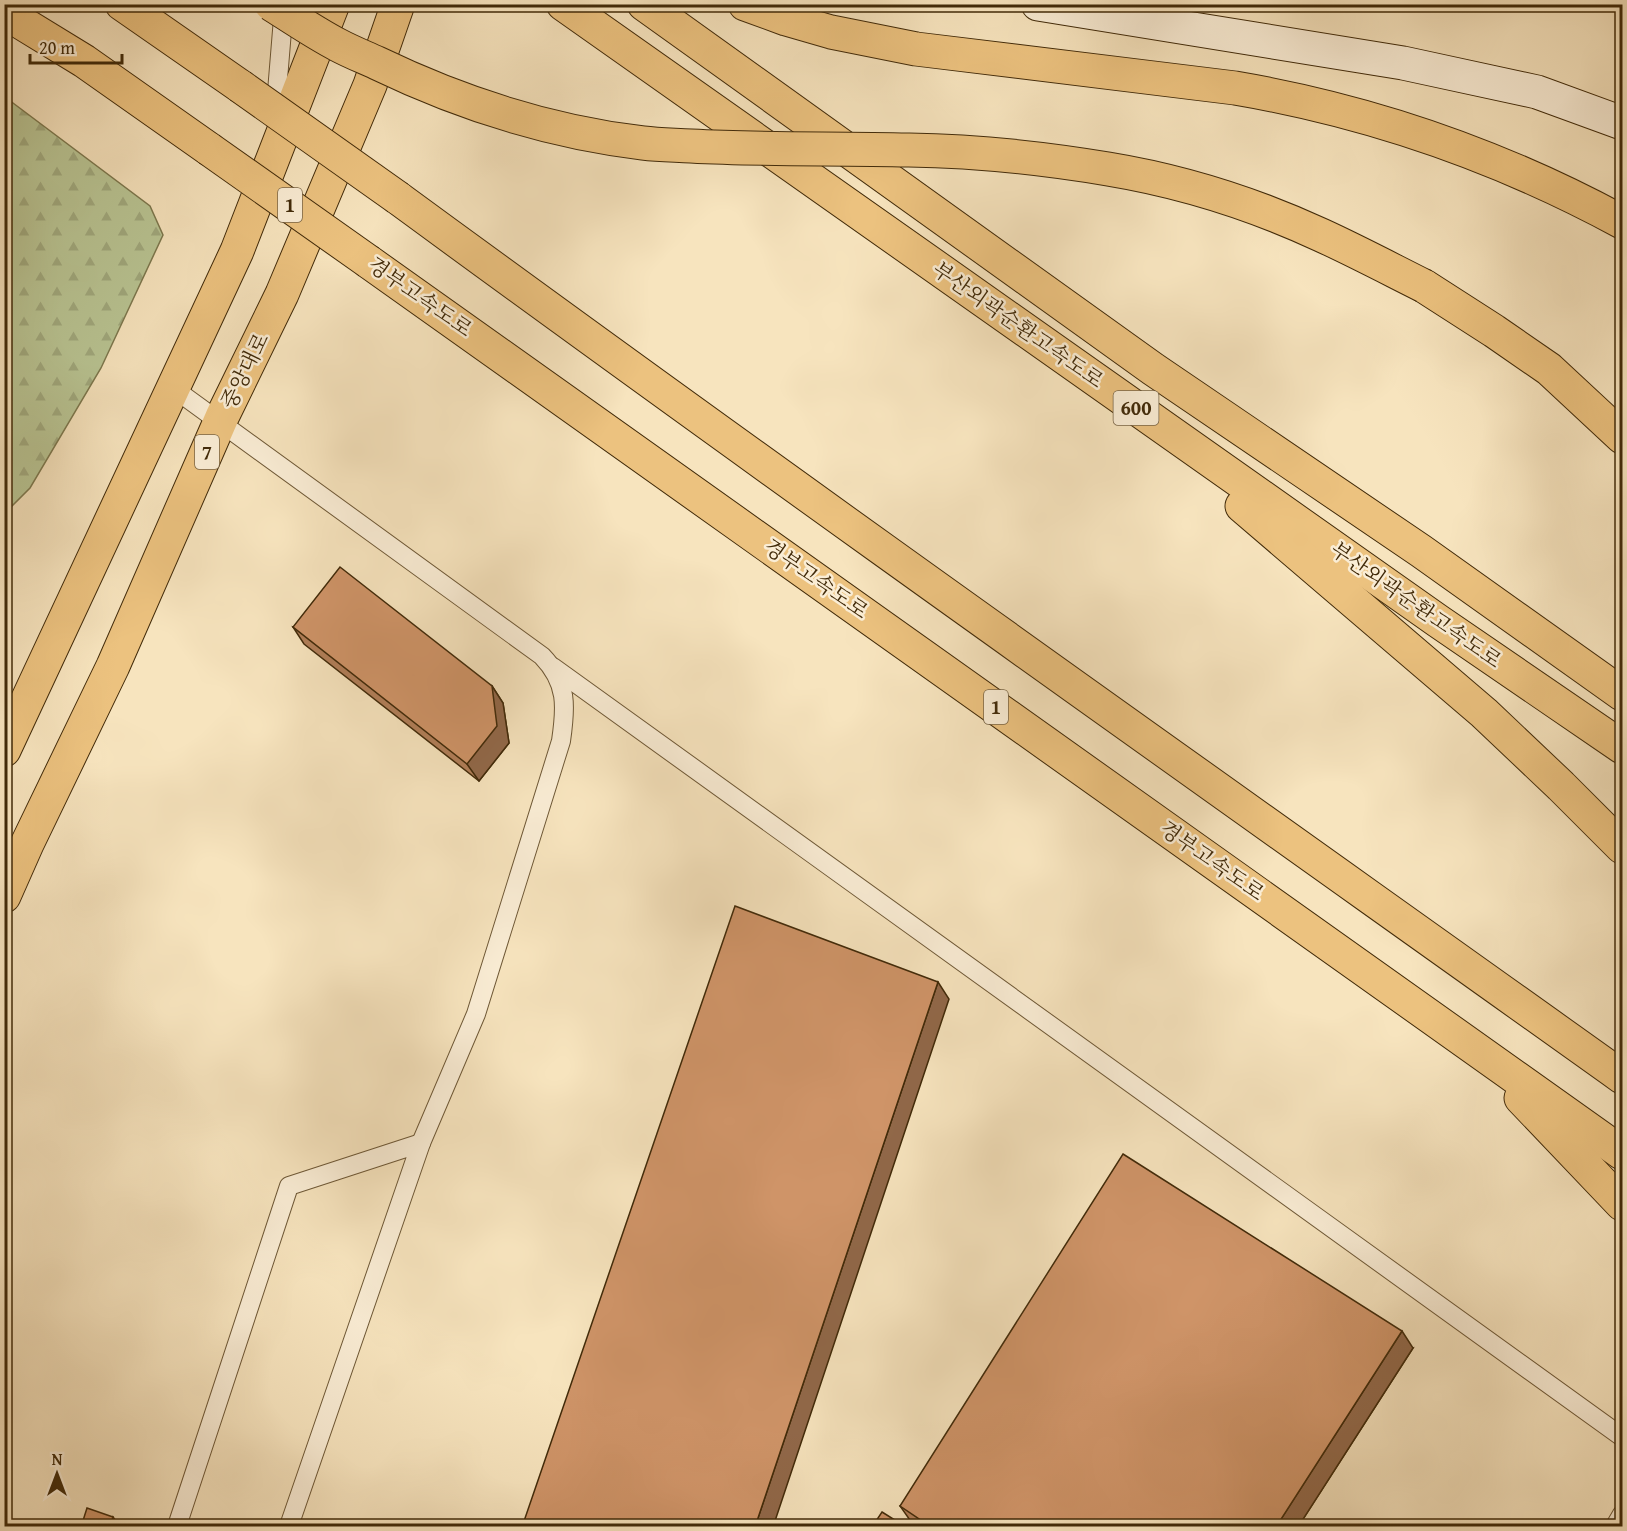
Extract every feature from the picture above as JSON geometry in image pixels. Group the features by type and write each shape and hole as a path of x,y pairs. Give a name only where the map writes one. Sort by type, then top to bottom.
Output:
{"main road":[{"path":"122,4 398,198 546,307 1623,1077"},
{"path":"271,4 339,46 403,76 459,98 524,119 585,133 643,143 799,150 910,150 1050,160 1118,171 1211,193 1319,234 1424,286 1550,369 1623,437"},
{"path":"4,750 237,251 333,4"},
{"name":"중앙대로","path":"4,896 113,666 220,422 282,294 370,85 398,4"},
{"name":"부산외곽순환고속도로","path":"563,4 1438,621 1623,747"},
{"name":"부산외곽순환고속도로","path":"644,4 1153,369 1421,551 1623,694"},
{"path":"745,4 831,32 906,47 1235,88 1324,106 1372,119 1483,157 1569,193 1623,222"},
{"name":"경부고속도로","path":"4,12 84,61 209,149 1623,1153"},
{"path":"1090,376 1484,713 1623,847"},
{"path":"1468,1042 1623,1204"}],"street":[{"path":"1038,4 1403,63 1537,92 1623,123"}],"lane":[{"path":"270,167 284,4"},
{"path":"173,387 542,656 553,667 1623,1437"},
{"path":"289,1527 421,1143 476,1014 561,741 565,708 560,681 553,667"},
{"path":"177,1527 290,1186 421,1143"},
{"path":"1615,1527 1623,1514"}],"green space":[{"path":"5,97 150,206 163,235 101,368 30,488 5,513"}],"building":[{"path":"340,567 492,686 497,726 467,764 293,627"},
{"path":"735,906 938,982 755,1527 522,1527"},
{"path":"1123,1154 1402,1331 1276,1527 931,1527 900,1506"},
{"path":"87,1508 113,1517 110,1527 81,1527"},
{"path":"882,1512 906,1527 872,1527"}]}
